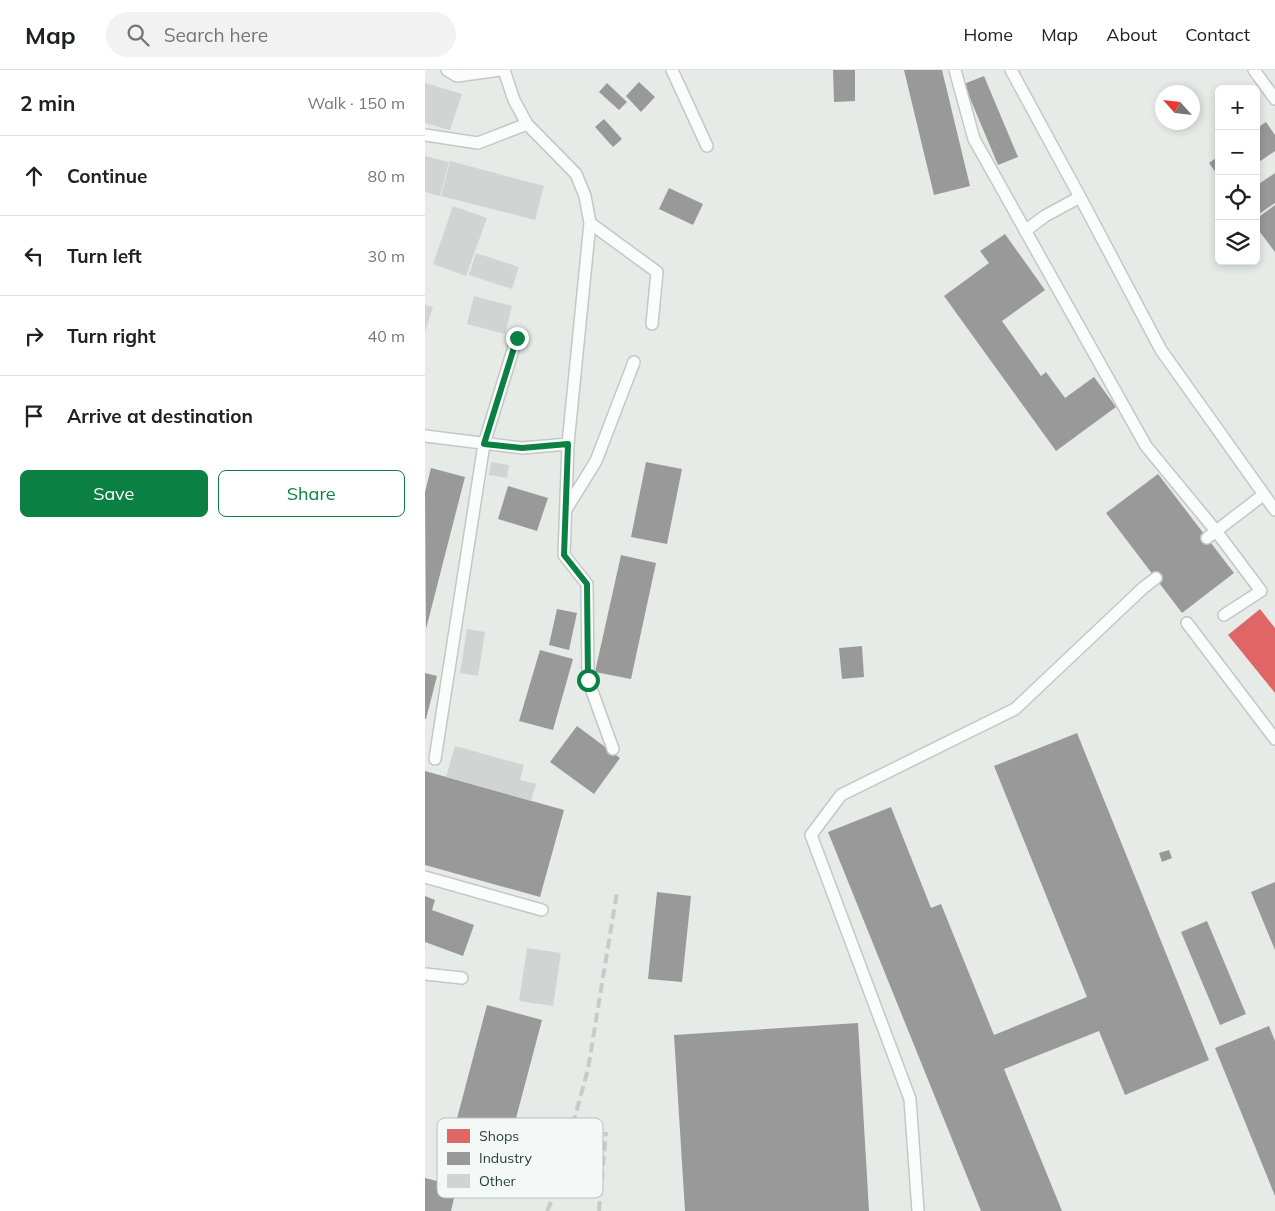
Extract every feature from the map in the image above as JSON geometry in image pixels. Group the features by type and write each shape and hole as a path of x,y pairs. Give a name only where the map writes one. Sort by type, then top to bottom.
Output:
{"lane":[{"path":"447,70 457,76 502,70 514,100 527,124 576,174 585,196 589,223 568,444 564,555 587,584 588,680 613,748"},
{"path":"672,70 707,146"},
{"path":"955,70 974,139 1146,446 1217,531 1261,591 1224,615"},
{"path":"1011,70 1161,350 1275,510"},
{"path":"1254,70 1275,99"},
{"path":"425,135 478,144 527,124"},
{"path":"1025,230 1045,216 1080,197"},
{"path":"589,223 657,272 653,324"},
{"path":"435,759 484,444 517,338"},
{"path":"566,509 596,461 634,362"},
{"path":"425,436 522,448 568,444"},
{"path":"1207,538 1263,495"},
{"path":"918,1211 910,1099 811,835 841,794 1015,710 1143,588 1156,578"},
{"path":"1187,623 1275,738"},
{"path":"425,878 542,910"},
{"path":"425,974 462,978"}],"building: Shops":[{"path":"1260,609 1275,628 1275,693 1228,635"}],"building: Industry":[{"path":"833,70 855,70 855,101 834,102"},
{"path":"904,70 942,70 970,186 934,195"},
{"path":"984,76 1018,157 998,165 964,84"},
{"path":"639,82 655,97 641,112 626,96"},
{"path":"607,83 627,102 619,110 599,92"},
{"path":"604,119 622,139 613,147 595,127"},
{"path":"1266,122 1275,135 1275,151 1260,161 1260,130 1260,126"},
{"path":"1215,159 1215,171 1209,163"},
{"path":"1275,173 1275,203 1260,213 1260,183"},
{"path":"669,188 703,204 693,225 659,209"},
{"path":"1275,205 1275,252 1260,232 1260,216"},
{"path":"1005,234 1045,290 1002,321 1041,376 1046,372 1065,398 1094,377 1116,407 1056,451 944,296 989,263 980,251"},
{"path":"646,462 682,469 667,544 631,537"},
{"path":"431,468 465,477 426,629 425,492"},
{"path":"1158,474 1234,573 1182,613 1106,513"},
{"path":"508,486 548,498 537,531 498,519"},
{"path":"621,555 656,563 631,679 595,672"},
{"path":"557,609 577,613 569,650 549,645"},
{"path":"862,646 864,677 842,679 839,648"},
{"path":"540,650 573,659 553,730 519,721"},
{"path":"425,673 437,676 426,719 425,719"},
{"path":"577,726 620,758 594,794 550,762"},
{"path":"1077,733 1209,1060 1125,1095 1099,1031 1004,1069 1062,1211 981,1211 828,832 891,807 931,908 941,904 994,1035 1087,997 994,766"},
{"path":"425,771 564,810 540,897 425,865"},
{"path":"1169,850 1172,858 1162,862 1159,853"},
{"path":"1275,882 1275,950 1251,892"},
{"path":"657,892 691,896 682,982 648,979"},
{"path":"425,896 435,900 432,910 474,925 463,956 425,942"},
{"path":"1207,921 1246,1014 1220,1025 1181,932"},
{"path":"487,1005 542,1020 516,1118 457,1118"},
{"path":"858,1023 869,1211 685,1211 674,1035"},
{"path":"1269,1026 1275,1041 1275,1196 1215,1048"},
{"path":"425,1178 437,1181 437,1198 454,1198 451,1211 425,1211"}],"building: Other":[{"path":"425,83 462,94 450,130 425,123"},
{"path":"425,156 449,162 440,196 425,192"},
{"path":"450,161 544,186 535,220 441,196"},
{"path":"453,206 487,218 466,276 433,264"},
{"path":"476,253 519,267 512,289 469,275"},
{"path":"474,296 512,306 505,334 467,324"},
{"path":"425,305 433,307 425,332"},
{"path":"491,462 509,465 507,478 489,475"},
{"path":"467,629 485,632 478,676 460,673"},
{"path":"455,746 524,765 520,780 536,784 531,801 446,777"},
{"path":"527,948 561,953 553,1006 519,1001"}],"railway":[{"path":"575,1118 588,1069 617,892"},
{"path":"603,1166 606,1132"},
{"path":"547,1211 553,1198"},
{"path":"599,1211 600,1198"}],"route":[{"path":"517,338 484,444 522,448 568,444 564,555 587,584 588,680"}]}
